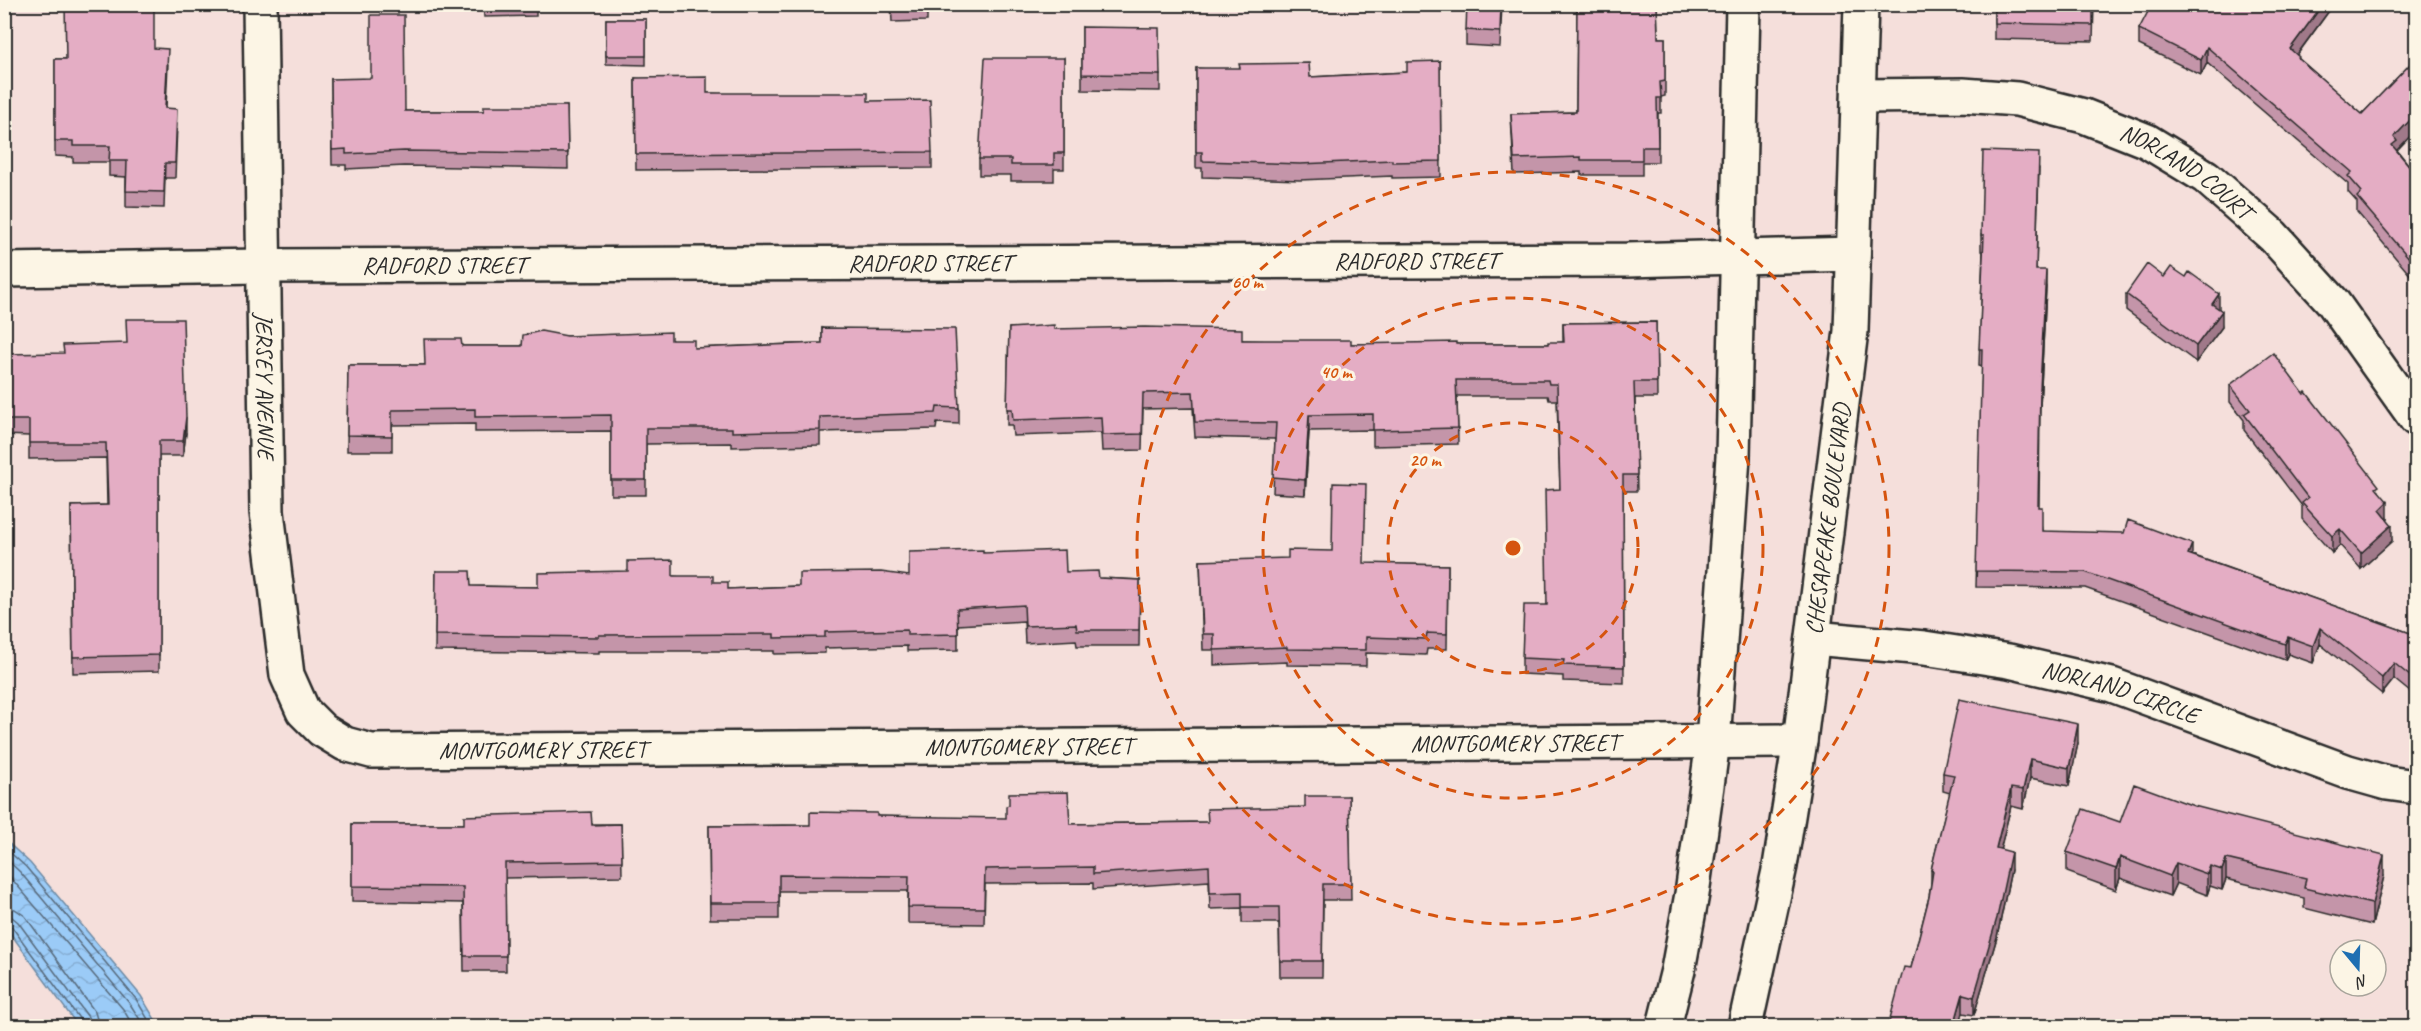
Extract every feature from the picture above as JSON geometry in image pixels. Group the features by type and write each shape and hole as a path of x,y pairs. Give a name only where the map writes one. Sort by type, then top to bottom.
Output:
{"street":[{"name":"JERSEY AVENUE","path":"260,4 267,512 287,675 303,711 322,730 345,744"},
{"path":"1664,1026 1678,970 1692,894 1713,742 1733,457 1743,4"},
{"name":"CHESAPEAKE BOULEVARD","path":"1745,1026 1780,866 1800,741 1851,331 1861,4"},
{"name":"NORLAND COURT","path":"1859,96 1963,95 2017,99 2084,116 2147,141 2206,177 2273,236 2332,301 2416,419"},
{"name":"RADFORD STREET","path":"4,270 263,266 1627,260 1853,254"},
{"name":"NORLAND CIRCLE","path":"1814,638 1924,648 1998,659 2112,685 2348,772 2386,783 2416,787"},
{"path":"1713,742 1800,741"},
{"name":"MONTGOMERY STREET","path":"345,744 372,751 383,751 1713,742"}],"water":[{"path":"4,839 30,863 141,996 159,1026 78,1026 5,926"}],"building":[{"path":"65,4 154,4 154,48 168,49 165,108 177,109 175,163 165,163 164,192 126,191 127,161 109,161 110,146 73,146 73,141 55,141 55,59 66,59"},
{"path":"892,4 927,4 927,5 892,6"},
{"path":"1467,4 1501,4 1500,32 1466,30"},
{"path":"1577,4 1657,4 1658,38 1665,38 1665,81 1660,82 1661,98 1657,98 1658,147 1642,147 1642,160 1581,160 1581,157 1514,159 1511,114 1576,112"},
{"path":"1994,4 2093,4 2093,25 1994,23"},
{"path":"2152,4 2323,4 2290,49 2362,114 2416,58 2416,114 2394,137 2397,141 2392,145 2416,174 2416,266 2357,197 2362,192 2348,176 2352,172 2207,47 2201,60 2139,29"},
{"path":"371,15 404,15 405,111 484,111 484,106 567,106 568,153 404,151 346,154 346,149 332,150 331,79 371,78"},
{"path":"606,19 646,19 646,56 606,56"},
{"path":"1082,27 1159,28 1160,75 1082,74"},
{"path":"985,58 1064,58 1064,153 1054,153 1054,165 1011,165 1011,159 979,159"},
{"path":"1440,61 1441,161 1392,162 1392,160 1300,164 1202,161 1202,152 1196,152 1196,68 1240,68 1239,64 1309,63 1310,77 1407,72 1407,62"},
{"path":"707,77 707,93 868,93 868,101 930,100 932,152 636,154 635,78"},
{"path":"1983,151 2039,153 2036,270 2046,270 2040,389 2038,507 2042,507 2042,531 2124,533 2128,520 2192,544 2188,554 2416,635 2416,681 2394,663 2382,678 2320,628 2313,646 2288,637 2285,644 2085,572 1976,571 1982,349 1979,349 1984,235 1981,235"},
{"path":"2147,264 2164,277 2171,267 2186,277 2189,272 2219,294 2212,304 2222,311 2196,346 2126,294"},
{"path":"126,319 183,319 186,417 183,441 159,441 159,655 73,657 71,506 108,505 106,443 29,443 29,420 4,420 4,354 64,353 63,345 127,343"},
{"path":"1656,322 1657,382 1634,382 1637,475 1623,475 1624,667 1563,665 1564,660 1522,658 1524,605 1547,605 1545,490 1560,489 1557,384 1549,384 1548,380 1456,380 1458,428 1373,430 1373,414 1309,415 1305,480 1273,477 1276,423 1195,422 1193,392 1143,393 1142,434 1102,435 1101,417 1013,420 1012,409 1007,409 1009,328 1054,325 1054,329 1144,327 1242,329 1242,340 1351,340 1351,344 1456,342 1456,344 1548,344 1548,342 1564,342 1563,323"},
{"path":"822,328 955,329 959,408 937,407 936,413 820,417 820,430 732,432 732,428 646,428 646,480 611,480 611,415 475,417 475,409 392,410 392,436 347,435 348,365 425,365 424,339 461,339 462,346 522,346 523,335 541,331 567,336 671,332 671,340 694,340 694,348 822,343"},
{"path":"2273,353 2379,486 2376,488 2388,502 2380,510 2392,525 2361,553 2340,529 2332,536 2302,503 2308,498 2244,414 2250,410 2230,385"},
{"path":"1333,483 1366,484 1364,563 1448,565 1447,634 1427,633 1426,639 1366,637 1366,650 1287,649 1287,647 1214,650 1214,634 1203,634 1200,561 1288,558 1288,550 1332,551"},
{"path":"983,550 983,553 1065,550 1066,572 1098,571 1099,578 1140,580 1139,630 1077,630 1076,624 1025,626 1024,605 957,609 958,634 907,635 907,630 825,632 825,637 774,638 774,634 599,635 599,637 435,635 436,571 470,571 471,586 538,587 538,573 628,571 628,561 673,560 673,576 713,576 713,582 728,582 728,589 799,586 799,573 881,572 909,576 909,552"},
{"path":"1959,699 2078,724 2069,768 2030,759 2023,790 2011,788 1996,848 2011,852 1997,918 1974,997 1963,994 1954,1026 1888,1026 1904,967 1911,968 1929,897 1933,871 1931,870 1954,775 1943,773"},
{"path":"2134,784 2194,806 2384,855 2372,904 2304,888 2306,878 2226,859 2222,870 2210,866 2207,874 2176,863 2170,876 2120,857 2116,869 2067,852 2083,809 2120,822"},
{"path":"1068,792 1070,824 1208,822 1207,809 1305,807 1305,796 1349,796 1351,884 1323,884 1322,961 1280,961 1279,907 1242,907 1242,892 1210,893 1209,866 1093,874 1093,867 985,869 984,908 908,907 909,876 779,875 779,903 710,903 709,826 810,825 810,812 877,813 877,816 1006,818 1009,793"},
{"path":"591,812 592,825 621,824 622,861 505,863 506,956 464,956 463,887 352,886 352,824 464,824 464,816"},
{"path":"1511,1022 1526,1026 1510,1026"}]}
